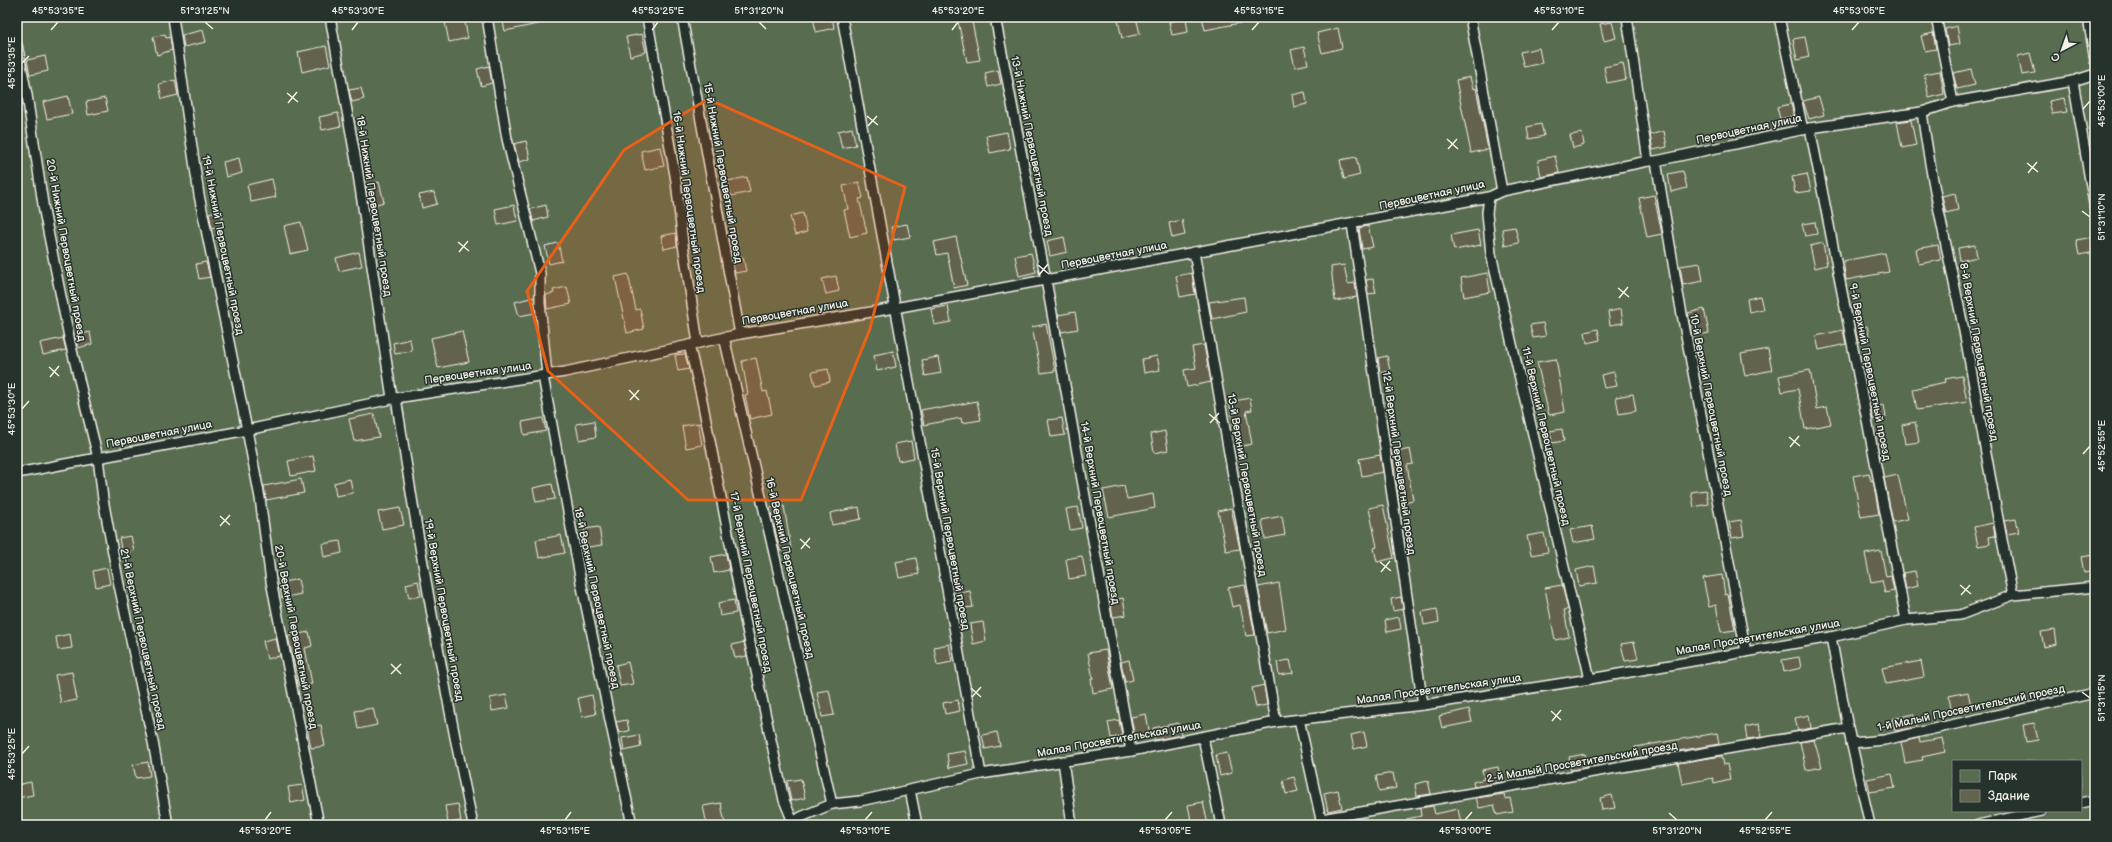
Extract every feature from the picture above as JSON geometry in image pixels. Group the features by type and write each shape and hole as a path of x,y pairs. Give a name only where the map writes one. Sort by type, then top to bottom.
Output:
{"lane":[{"name":"19-й Нижний Первоцветный проезд","path":"174,17 199,195 247,430"},
{"name":"18-й Нижний Первоцветный проезд","path":"330,17 356,161 394,398"},
{"name":"18-й Верхний Первоцветный проезд","path":"487,17 507,139 540,273 540,303 545,375 581,582 632,825"},
{"name":"16-й Нижний Первоцветный проезд","path":"646,17 676,181 694,344"},
{"name":"15-й Нижний Первоцветный проезд","path":"682,17 740,334"},
{"name":"15-й Верхний Первоцветный проезд","path":"842,17 981,774"},
{"name":"13-й Нижний Первоцветный проезд","path":"995,17 1046,280"},
{"path":"1470,17 1502,191"},
{"name":"10-й Верхний Первоцветный проезд","path":"1627,17 1652,161 1746,652"},
{"name":"9-й Верхний Первоцветный проезд","path":"1779,17 1807,129 1906,620"},
{"path":"1936,17 1952,102"},
{"path":"2088,17 2095,61"},
{"name":"20-й Нижний Первоцветный проезд","path":"17,46 27,95 44,211 70,342 98,458"},
{"name":"Первоцветная улица","path":"17,473 247,430 394,398 545,375 740,334 895,308 1352,224 1489,197 1502,191 1807,129 1922,112 1952,102 2073,81 2095,74"},
{"path":"2073,81 2095,209"},
{"name":"8-й Верхний Первоцветный проезд","path":"1922,112 1929,163 1954,282 1996,516 2012,595"},
{"name":"11-й Верхний Первоцветный проезд","path":"1489,197 1487,214 1491,254 1590,680"},
{"name":"12-й Верхний Первоцветный проезд","path":"1352,224 1423,705"},
{"name":"13-й Верхний Первоцветный проезд","path":"1194,252 1276,722"},
{"name":"14-й Верхний Первоцветный проезд","path":"1046,280 1131,751"},
{"name":"16-й Верхний Первоцветный проезд","path":"724,337 832,804"},
{"name":"17-й Верхний Первоцветный проезд","path":"694,344 707,425 744,620 784,800 797,822"},
{"name":"19-й Верхний Первоцветный проезд","path":"394,398 459,758 473,825"},
{"name":"20-й Верхний Первоцветный проезд","path":"247,430 260,498 271,581 319,825"},
{"name":"21-й Верхний Первоцветный проезд","path":"98,458 103,499 119,585 153,742 168,825"},
{"name":"Малая Просветительская улица","path":"797,822 832,804 860,802 981,774 1131,751 1276,722 1423,705 1590,680 1831,637 1906,620 1960,615 2012,595 2095,586"},
{"path":"1831,637 1851,743 1870,825"},
{"name":"1-й Малый Просветительский проезд","path":"1851,743 1891,738 2095,693"},
{"path":"1299,719 1321,822"},
{"name":"2-й Малый Просветительский проезд","path":"1321,822 1848,728"},
{"path":"1203,737 1221,825"},
{"path":"1063,761 1072,825"},
{"path":"910,790 917,825"},
{"path":"2082,803 2095,800"},
{"path":"1978,825 2036,812"}],"highlighted area":[{"path":"708,99 905,187 870,329 801,500 688,500 548,371 527,291 624,150"}],"green space":[{"path":"17,17 2095,17 2095,825 17,825"}],"building":[{"path":"502,17 546,17 547,22 505,31"},
{"path":"813,17 832,17 834,28 816,32"},
{"path":"957,17 971,17 980,60 967,62"},
{"path":"1136,17 1140,34 1122,38 1118,21"},
{"path":"1202,17 1239,17 1240,23 1205,30"},
{"path":"464,18 468,38 449,42 445,22"},
{"path":"1186,18 1188,32 1172,35 1169,22"},
{"path":"1612,22 1616,38 1604,41 1600,24"},
{"path":"1957,26 1960,44 1948,46 1945,29"},
{"path":"1338,28 1342,48 1322,53 1317,33"},
{"path":"203,30 206,42 184,47 182,35"},
{"path":"1933,33 1936,49 1925,51 1921,36"},
{"path":"165,34 166,38 170,37 172,50 157,55 153,37"},
{"path":"642,34 646,52 630,56 626,37"},
{"path":"1805,37 1809,57 1797,60 1793,39"},
{"path":"326,46 330,65 302,72 298,52"},
{"path":"1304,47 1308,64 1295,67 1291,50"},
{"path":"1539,48 1542,63 1524,67 1520,52"},
{"path":"2030,53 2035,73 2022,75 2018,56"},
{"path":"45,56 48,71 30,75 27,60"},
{"path":"1623,63 1626,79 1607,83 1604,67"},
{"path":"489,66 492,83 481,86 477,69"},
{"path":"1971,69 1975,85 1957,89 1953,73"},
{"path":"998,70 1001,84 988,87 985,73"},
{"path":"1940,71 1944,94 1929,98 1924,74"},
{"path":"1470,77 1473,89 1476,88 1488,149 1471,153 1456,80"},
{"path":"175,80 178,95 162,99 159,84"},
{"path":"361,88 364,99 352,102 349,90"},
{"path":"1305,92 1307,104 1294,107 1292,95"},
{"path":"68,96 72,114 47,119 43,102"},
{"path":"1819,97 1824,115 1809,119 1803,101"},
{"path":"105,98 108,111 88,115 86,102"},
{"path":"2064,98 2067,112 2052,114 2049,101"},
{"path":"1791,104 1794,116 1780,119 1777,107"},
{"path":"338,113 341,126 322,130 319,117"},
{"path":"1911,120 1916,145 1902,148 1897,122"},
{"path":"1541,124 1544,136 1529,139 1527,127"},
{"path":"852,128 856,145 842,148 838,131"},
{"path":"1664,131 1667,147 1653,150 1650,135"},
{"path":"1007,132 1010,149 990,153 986,136"},
{"path":"1582,133 1584,145 1573,148 1570,135"},
{"path":"526,141 530,159 519,162 514,144"},
{"path":"660,147 664,166 645,170 641,151"},
{"path":"1555,156 1559,173 1541,177 1538,160"},
{"path":"1356,157 1360,175 1344,179 1340,160"},
{"path":"239,158 242,173 226,177 223,162"},
{"path":"1683,171 1687,188 1671,192 1668,174"},
{"path":"1807,174 1811,191 1795,193 1792,177"},
{"path":"747,177 750,192 731,196 728,181"},
{"path":"272,179 276,197 251,202 247,185"},
{"path":"379,182 384,202 369,206 366,185"},
{"path":"859,182 863,198 859,199 867,233 850,237 844,210 848,209 843,186"},
{"path":"434,192 437,204 422,208 419,195"},
{"path":"1955,193 1958,210 1946,213 1942,196"},
{"path":"1654,195 1662,234 1647,237 1639,198"},
{"path":"514,205 517,221 498,225 495,209"},
{"path":"546,205 548,217 533,221 530,209"},
{"path":"221,210 224,226 212,228 209,213"},
{"path":"803,213 807,232 795,235 790,216"},
{"path":"1182,220 1185,235 1172,238 1169,223"},
{"path":"301,222 308,250 290,254 284,226"},
{"path":"1815,222 1817,234 1805,236 1802,224"},
{"path":"907,224 910,237 894,240 891,227"},
{"path":"1368,226 1373,247 1362,249 1359,228"},
{"path":"1515,227 1519,243 1505,246 1502,229"},
{"path":"1478,230 1481,245 1454,250 1451,235"},
{"path":"676,233 677,246 664,249 661,236"},
{"path":"956,237 967,285 954,288 947,253 937,255 934,242"},
{"path":"1064,237 1067,252 1050,256 1047,241"},
{"path":"2093,237 2095,252 2079,255 2076,240"},
{"path":"558,243 562,261 549,264 545,246"},
{"path":"1823,243 1827,265 1815,268 1810,246"},
{"path":"1938,245 1941,260 1919,264 1916,249"},
{"path":"1975,245 1977,257 1960,261 1958,248"},
{"path":"359,252 362,266 339,271 336,258"},
{"path":"1031,253 1036,272 1019,276 1015,256"},
{"path":"1885,253 1889,272 1846,280 1843,261"},
{"path":"743,257 746,271 735,273 732,260"},
{"path":"206,262 210,277 199,279 196,264"},
{"path":"1700,263 1703,281 1683,285 1680,266"},
{"path":"1344,265 1348,284 1355,283 1357,297 1335,301 1331,267"},
{"path":"1192,273 1195,294 1180,297 1176,276"},
{"path":"1487,273 1490,292 1464,297 1461,278"},
{"path":"628,274 636,310 640,309 644,329 627,333 615,277"},
{"path":"836,276 839,291 826,294 822,279"},
{"path":"1373,279 1376,293 1368,294 1366,280"},
{"path":"567,287 571,304 547,309 546,295 554,293 553,290"},
{"path":"1760,296 1763,309 1749,312 1747,299"},
{"path":"534,297 535,313 519,316 515,302"},
{"path":"1244,297 1246,312 1212,319 1209,302"},
{"path":"948,306 951,322 934,325 931,309"},
{"path":"1621,309 1623,323 1610,325 1608,312"},
{"path":"1704,309 1709,333 1692,336 1688,313"},
{"path":"1075,312 1078,329 1061,332 1058,315"},
{"path":"1543,323 1546,336 1533,338 1530,325"},
{"path":"1046,324 1055,371 1041,373 1032,327"},
{"path":"1867,326 1870,340 1858,342 1855,328"},
{"path":"1598,329 1600,340 1587,343 1585,332"},
{"path":"1843,330 1846,344 1819,350 1816,336"},
{"path":"462,331 469,362 438,368 431,338"},
{"path":"90,332 92,344 78,348 75,336"},
{"path":"63,338 66,350 43,355 40,343"},
{"path":"410,339 412,351 395,354 393,343"},
{"path":"1204,345 1211,382 1187,387 1184,370 1196,368 1192,347"},
{"path":"1768,349 1772,370 1745,376 1741,354"},
{"path":"893,351 896,367 877,371 874,355"},
{"path":"685,354 689,369 678,371 675,355"},
{"path":"1157,356 1160,370 1144,373 1142,359"},
{"path":"1387,356 1390,371 1380,373 1378,358"},
{"path":"938,357 941,373 925,376 922,360"},
{"path":"756,358 763,392 767,391 772,414 750,419 745,395 748,394 742,361"},
{"path":"1556,359 1565,412 1549,415 1537,362"},
{"path":"828,369 830,382 815,385 812,372"},
{"path":"1810,370 1817,409 1827,407 1831,424 1805,429 1798,389 1782,392 1779,376"},
{"path":"1614,372 1617,386 1604,388 1601,375"},
{"path":"1962,376 1967,402 1917,410 1913,389 1946,382 1945,379"},
{"path":"1633,394 1636,411 1619,414 1616,397"},
{"path":"1250,398 1252,410 1246,411 1252,444 1238,447 1229,402"},
{"path":"977,401 981,420 962,423 961,418 924,425 921,410 937,407 937,409"},
{"path":"1884,405 1886,417 1873,419 1871,408"},
{"path":"374,414 379,437 354,441 349,419"},
{"path":"543,418 546,431 524,435 522,422"},
{"path":"1062,418 1065,435 1051,437 1048,420"},
{"path":"594,421 596,437 579,440 576,424"},
{"path":"1915,422 1919,442 1905,444 1902,425"},
{"path":"698,423 702,445 686,448 682,426"},
{"path":"1562,429 1564,441 1552,443 1550,431"},
{"path":"1165,431 1168,450 1154,453 1151,434"},
{"path":"911,441 914,458 898,461 895,444"},
{"path":"1410,449 1413,464 1407,465 1413,500 1399,503 1392,453"},
{"path":"1380,455 1383,472 1362,476 1359,459"},
{"path":"313,456 316,471 291,476 288,461"},
{"path":"1869,473 1871,481 1873,480 1879,514 1861,517 1853,476"},
{"path":"1898,475 1908,519 1893,522 1884,478"},
{"path":"301,479 304,493 266,500 264,486"},
{"path":"350,479 353,493 336,496 334,483"},
{"path":"552,484 555,499 536,502 533,488"},
{"path":"1124,486 1127,499 1153,494 1155,508 1109,517 1103,490"},
{"path":"1706,490 1708,504 1694,507 1691,492"},
{"path":"1383,505 1394,558 1377,562 1374,548 1377,547 1369,508"},
{"path":"784,506 791,549 780,551 770,508"},
{"path":"859,507 861,519 832,525 830,513"},
{"path":"1078,507 1082,528 1070,530 1066,509"},
{"path":"400,508 404,525 382,529 378,512"},
{"path":"1231,508 1240,549 1226,551 1218,511"},
{"path":"1282,516 1285,535 1265,539 1262,520"},
{"path":"2016,519 2019,532 2007,534 2004,521"},
{"path":"1741,520 1744,536 1732,538 1729,522"},
{"path":"1993,523 1995,536 1989,537 1990,544 1978,546 1974,527"},
{"path":"1592,526 1595,539 1573,543 1570,530"},
{"path":"599,527 602,545 588,547 584,529"},
{"path":"1544,533 1548,552 1531,555 1527,536"},
{"path":"561,535 565,553 539,558 536,540"},
{"path":"131,536 134,551 122,554 119,538"},
{"path":"340,541 342,553 324,557 322,544"},
{"path":"1881,551 1886,577 1891,576 1894,591 1885,593 1882,580 1871,582 1865,554"},
{"path":"726,554 729,570 714,573 711,557"},
{"path":"2094,555 2095,571 2084,573 2081,557"},
{"path":"1082,556 1086,576 1069,579 1066,559"},
{"path":"916,558 919,574 899,578 896,562"},
{"path":"1594,566 1597,583 1579,586 1576,570"},
{"path":"107,568 110,584 96,587 93,571"},
{"path":"1915,571 1918,586 1906,589 1903,573"},
{"path":"1722,575 1725,595 1728,594 1735,630 1721,632 1716,605 1709,607 1703,578"},
{"path":"298,579 301,594 282,598 279,583"},
{"path":"418,581 421,596 409,598 406,584"},
{"path":"1279,583 1286,629 1267,633 1258,587"},
{"path":"1245,585 1255,635 1246,636 1240,605 1232,607 1228,588"},
{"path":"1562,585 1568,609 1564,610 1569,637 1555,640 1545,588"},
{"path":"970,591 973,607 957,609 954,594"},
{"path":"1401,597 1403,609 1393,611 1391,599"},
{"path":"1123,598 1126,615 1113,617 1110,601"},
{"path":"734,600 736,613 720,616 718,603"},
{"path":"1437,609 1439,622 1424,625 1422,612"},
{"path":"1399,617 1401,629 1387,632 1385,620"},
{"path":"983,622 986,641 973,644 970,624"},
{"path":"2055,630 2057,644 2044,647 2041,632"},
{"path":"309,632 312,646 305,648 312,684 299,686 288,636"},
{"path":"70,634 72,648 58,650 56,637"},
{"path":"276,638 280,656 267,659 263,641"},
{"path":"744,642 747,656 735,658 732,645"},
{"path":"1634,642 1638,659 1625,661 1621,644"},
{"path":"949,644 952,662 937,665 934,647"},
{"path":"1106,650 1113,689 1093,693 1091,679 1093,679 1088,653"},
{"path":"1799,657 1801,668 1784,672 1782,660"},
{"path":"1129,660 1133,680 1125,682 1121,662"},
{"path":"1290,660 1293,673 1279,675 1277,662"},
{"path":"1921,661 1924,677 1886,684 1882,668"},
{"path":"628,662 633,684 620,686 616,665"},
{"path":"72,672 77,700 61,703 55,675"},
{"path":"1264,685 1267,705 1256,707 1252,688"},
{"path":"829,690 834,715 822,717 817,692"},
{"path":"1968,692 1971,706 1951,710 1949,696"},
{"path":"506,695 509,708 492,711 490,698"},
{"path":"592,695 596,714 582,717 578,698"},
{"path":"958,700 960,711 945,714 943,703"},
{"path":"373,708 377,725 358,729 355,711"},
{"path":"1469,709 1472,722 1442,728 1439,716"},
{"path":"1146,714 1150,735 1135,738 1131,717"},
{"path":"1914,714 1917,727 1895,731 1892,719"},
{"path":"1809,715 1811,728 1798,731 1795,718"},
{"path":"627,720 629,731 619,733 616,722"},
{"path":"1119,720 1122,736 1111,738 1108,722"},
{"path":"1178,723 1181,735 1155,740 1153,728"},
{"path":"2034,723 2038,740 2026,742 2023,725"},
{"path":"1759,724 1761,737 1747,739 1745,727"},
{"path":"321,725 325,746 311,748 307,727"},
{"path":"997,732 1000,746 985,749 982,735"},
{"path":"1364,732 1367,746 1354,749 1351,735"},
{"path":"1717,733 1719,744 1637,758 1635,747"},
{"path":"639,735 641,747 624,751 622,738"},
{"path":"1919,738 1920,742 1942,738 1945,752 1922,757 1923,760 1905,763 1901,742"},
{"path":"1814,740 1822,767 1806,770 1800,742"},
{"path":"965,751 968,764 949,768 947,754"},
{"path":"1227,753 1232,773 1220,776 1216,755"},
{"path":"1585,754 1588,767 1571,770 1569,757"},
{"path":"1722,756 1724,765 1727,764 1730,779 1714,783 1713,778 1682,784 1678,763"},
{"path":"148,762 150,776 136,778 133,765"},
{"path":"1498,767 1501,782 1474,787 1473,782 1484,779 1482,770"},
{"path":"1393,773 1396,788 1379,791 1376,776"},
{"path":"1892,774 1895,788 1870,792 1867,779"},
{"path":"1294,777 1298,791 1286,794 1283,780"},
{"path":"801,779 805,798 791,801 787,781"},
{"path":"1428,781 1431,794 1417,796 1415,784"},
{"path":"31,782 33,795 17,798 17,785"},
{"path":"302,785 305,800 291,803 288,787"},
{"path":"1338,790 1342,808 1328,811 1324,793"},
{"path":"1504,794 1505,799 1510,798 1513,812 1497,815 1494,805 1479,808 1476,798"},
{"path":"1612,795 1615,808 1602,810 1600,798"},
{"path":"1203,802 1208,825 1192,825 1188,805"},
{"path":"721,803 725,825 707,825 703,806"},
{"path":"458,804 461,821 448,823 445,806"},
{"path":"1433,806 1435,814 1458,809 1461,824 1408,825 1407,819 1421,816 1420,808"}]}
